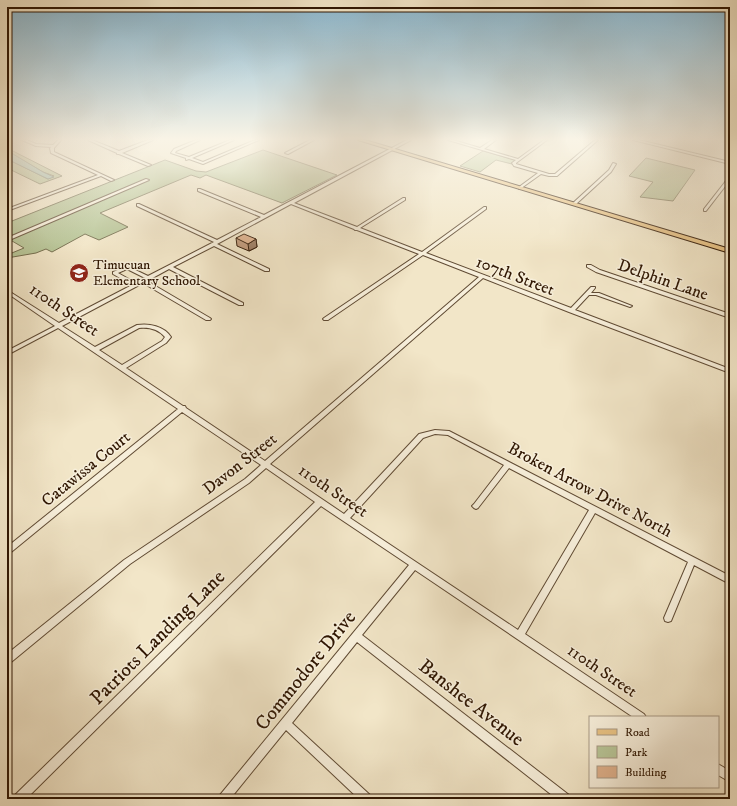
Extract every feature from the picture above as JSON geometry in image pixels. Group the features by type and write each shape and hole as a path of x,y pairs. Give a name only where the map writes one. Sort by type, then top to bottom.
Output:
{"main road":[{"path":"485,178 730,251"}],"street":[{"path":"7,210 94,178"},
{"path":"107,178 112,180"},
{"path":"7,353 339,178"},
{"path":"520,188 533,178"},
{"path":"574,204 603,178"},
{"path":"705,210 730,178"},
{"path":"7,240 147,180"},
{"path":"199,190 264,217"},
{"path":"356,229 404,199"},
{"name":"107th Street","path":"290,203 730,372"},
{"path":"138,205 267,270"},
{"path":"326,319 422,254 485,208"},
{"name":"Delphin Lane","path":"589,266 598,271 730,316"},
{"path":"136,284 115,273 127,267 148,278"},
{"path":"169,267 242,304"},
{"name":"Davon Street","path":"7,660 122,566 239,487 481,277"},
{"path":"143,281 208,319"},
{"path":"571,311 593,288"},
{"name":"110th Street","path":"7,291 640,716"},
{"path":"588,294 597,294 630,306"},
{"path":"94,350 143,325 155,328 167,335 168,337 164,342 122,368"},
{"name":"Catawissa Court","path":"7,551 183,408"},
{"name":"Broken Arrow Drive North","path":"345,518 421,436 434,431 449,433 730,580"},
{"path":"476,506 508,464"},
{"name":"Patriots Landing Lane","path":"19,799 320,502"},
{"path":"520,635 593,508"},
{"path":"668,618 692,560"},
{"name":"Commodore Drive","path":"224,799 414,564"},
{"name":"Banshee Avenue","path":"356,636 565,799"},
{"path":"285,723 366,799"},
{"path":"719,770 730,777"}],"green space":[{"path":"27,178 45,178 48,179 58,178 40,184"},
{"path":"121,178 185,178 100,213 128,227 99,240 85,234 52,252 46,249 36,253 7,258 7,255 24,248 7,238 7,223"},
{"path":"213,178 332,178 282,203"},
{"path":"635,178 690,178 673,201 640,197 653,182"}],"building":[{"path":"244,234 256,239 248,244 236,238"}],"place":[{"name":"Timucuan Elementary School","path":"79,273"}]}
